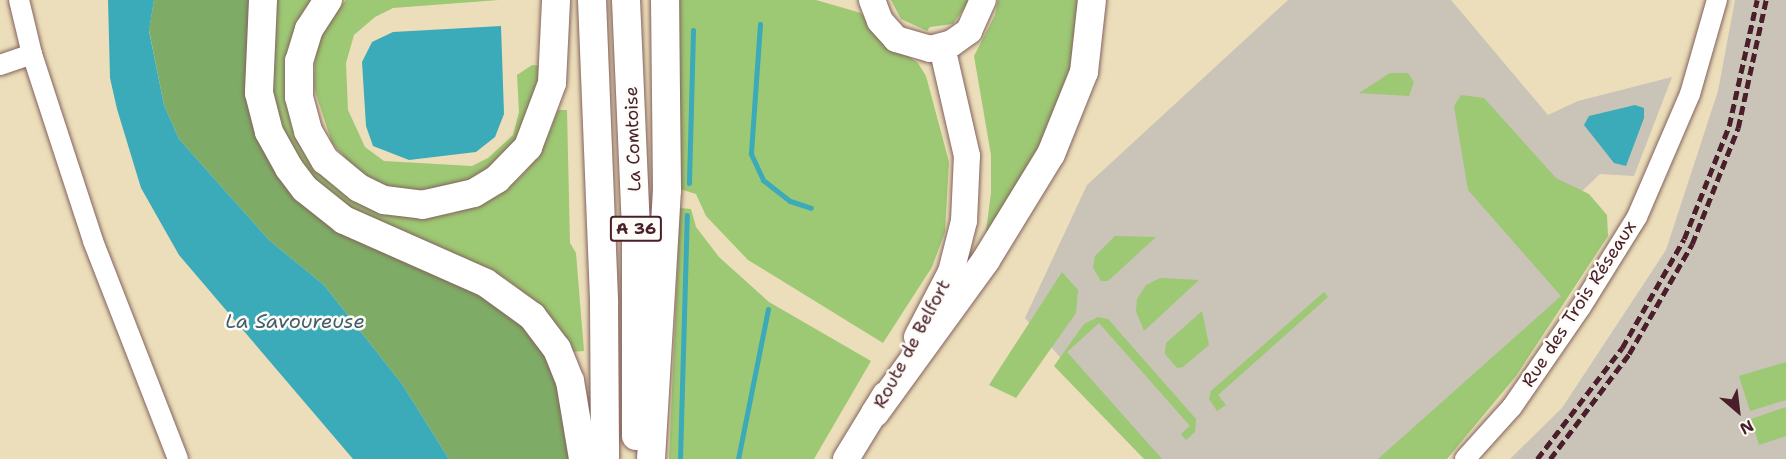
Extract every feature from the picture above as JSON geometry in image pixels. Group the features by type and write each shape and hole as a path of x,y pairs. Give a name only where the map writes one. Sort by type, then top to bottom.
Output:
{"highway":[{"path":"263,0 259,93 269,132 289,168 310,193 344,220 486,283 532,316 557,349 570,381 583,459"},
{"path":"328,0 309,29 299,61 299,97 308,131 325,160 359,188 384,200 422,205 474,194 497,179 528,147 552,83 556,0"},
{"name":"La Comtoise","path":"592,0 604,304 605,459"},
{"name":"La Comtoise","path":"626,0 636,232 636,459"},
{"path":"651,459 667,190 665,0"},
{"path":"875,413 986,260 1051,154 1084,72 1092,0"}],"main road":[{"path":"872,0 880,21 896,39 918,48 942,47 969,31 983,0"},
{"name":"Route de Belfort","path":"846,459 875,413 951,272 964,220 967,156 959,108 942,47"}],"street":[{"path":"19,0 32,54 93,241 178,459"},
{"name":"Rue des Trois Réseaux","path":"1465,459 1512,406 1581,307 1637,217 1690,94 1718,0"},
{"path":"0,64 32,54"}],"shaded area":[{"path":"1288,0 1451,0 1548,115 1578,101 1672,77 1634,176 1600,174 1578,195 1602,239 1497,386 1416,459 1151,459 1025,318 1087,185"},
{"path":"1735,0 1786,0 1786,459 1510,459 1562,408 1666,250 1718,91"}],"green space":[{"path":"154,0 251,0 245,85 254,126 264,148 499,306 529,332 543,352 562,399 571,459 449,459 402,384 324,285 269,240 179,139 164,105 149,30"},
{"path":"275,0 318,0 294,115 393,214 420,219 454,213 506,190 526,171 545,143 558,110 567,110 570,243 576,253 584,351 570,352 523,292 506,279 351,212 312,179 280,127 272,102"},
{"path":"346,0 499,0 393,8 375,17 354,35 346,63 348,110 365,147 384,161 472,166 488,158 513,135 519,112 517,75 532,65 544,66 526,130 493,168 460,187 399,191 361,175 332,143 314,88 315,57 324,24"},
{"path":"680,0 816,0 861,13 884,41 918,63 926,76 949,162 945,232 932,267 883,343 748,260 706,216 696,194 680,189"},
{"path":"891,0 970,0 953,24 930,27 927,31 901,19"},
{"path":"998,0 1083,0 1082,37 1055,132 983,254 991,193 991,155 974,56 995,15"},
{"path":"1390,73 1408,73 1414,82 1409,96 1359,93"},
{"path":"1461,95 1484,98 1556,178 1589,194 1607,215 1608,236 1516,376 1447,459 1378,459 1561,296 1468,190 1454,106"},
{"path":"680,208 691,209 696,227 719,257 769,302 871,361 814,459 669,459"},
{"path":"1115,236 1156,237 1108,281 1101,281 1093,268 1095,256"},
{"path":"1062,272 1078,290 1076,313 1016,398 989,385"},
{"path":"1160,278 1199,280 1144,331 1136,311 1137,299 1146,285"},
{"path":"1324,292 1328,297 1218,395 1226,405 1217,411 1209,399 1211,391"},
{"path":"1202,311 1209,345 1183,367 1177,368 1165,354 1166,343"},
{"path":"1098,317 1108,319 1196,419 1195,432 1186,440 1181,434 1190,426 1099,323 1067,352 1162,459 1144,459 1054,366 1084,324"},
{"path":"1786,362 1786,400 1750,411 1739,376"},
{"path":"1786,407 1786,436 1759,445 1751,419"}],"water":[{"name":"La Savoureuse","path":"108,0 154,0 149,31 164,105 179,139 269,240 324,285 402,384 449,459 353,459 179,255 141,188 117,109 110,78"},
{"path":"501,26 504,114 495,137 476,152 409,160 373,146 366,126 362,62 372,42 393,32"},
{"path":"1635,105 1644,108 1644,118 1626,166 1614,163 1584,125 1589,116"}],"waterway":[{"path":"760,24 751,154 763,180 790,201 811,208"},
{"path":"689,183 693,30"},
{"path":"680,459 687,215"},
{"path":"738,459 768,309"}],"railway":[{"path":"1537,459 1622,348 1684,239 1729,126 1757,0"},
{"path":"1550,459 1629,354 1692,244 1738,128 1766,0"}]}
